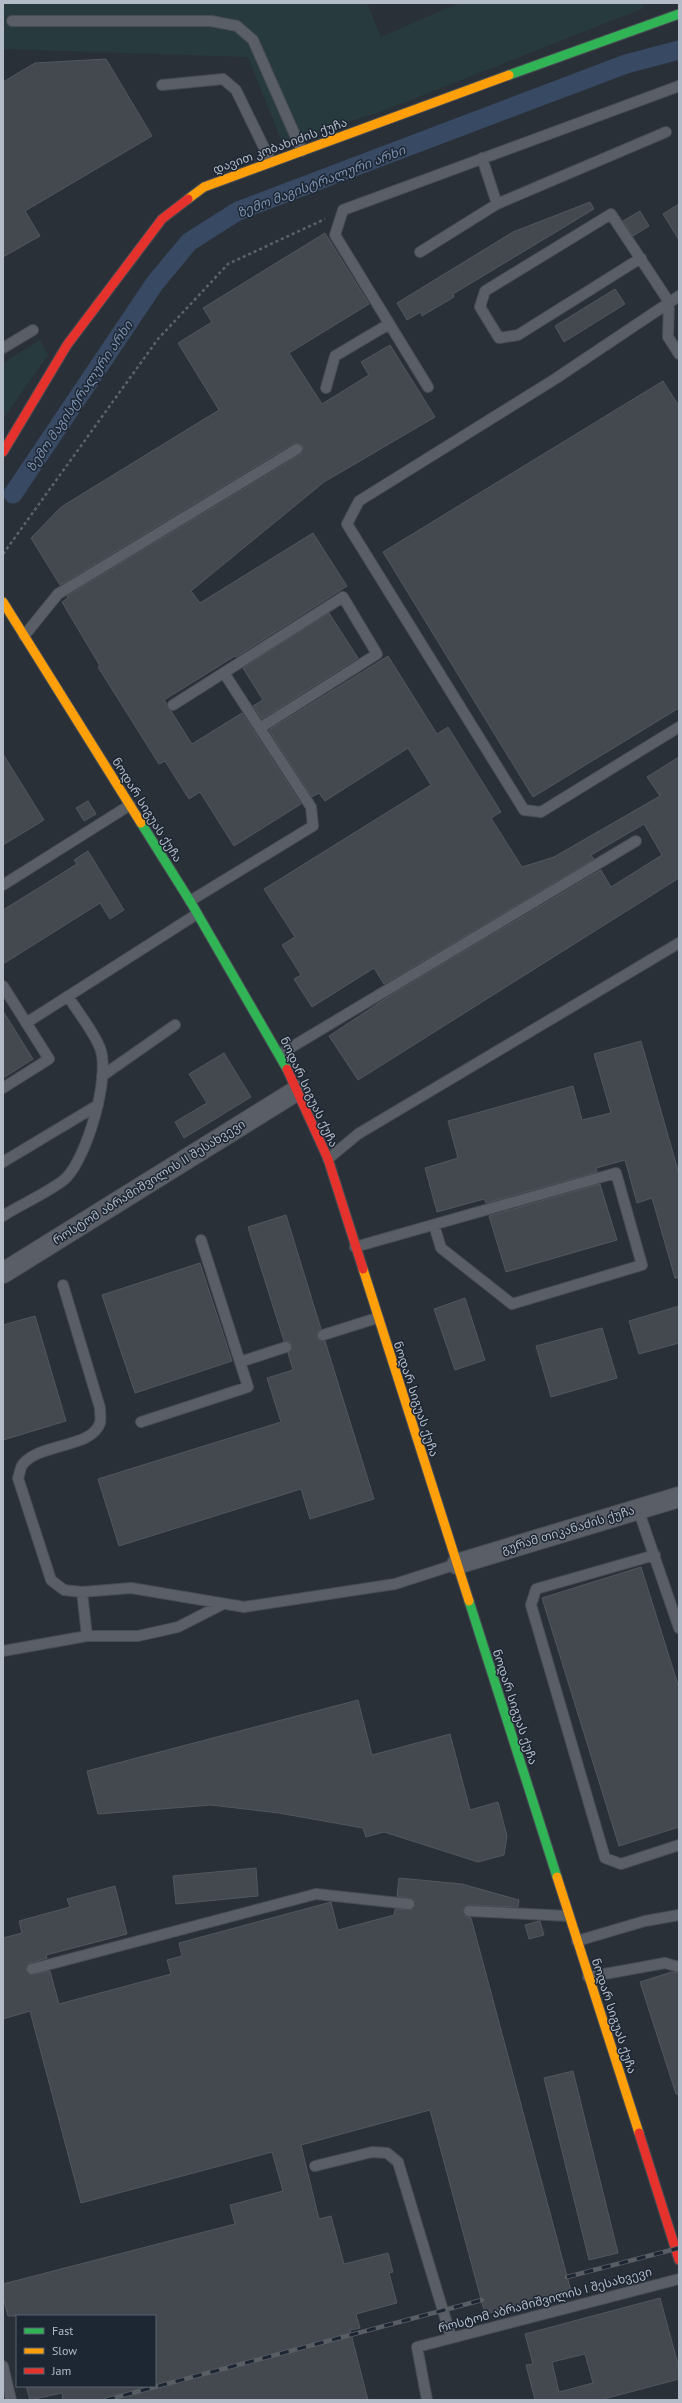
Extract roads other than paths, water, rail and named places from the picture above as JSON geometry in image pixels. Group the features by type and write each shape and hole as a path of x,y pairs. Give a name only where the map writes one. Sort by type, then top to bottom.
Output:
{"street":[{"name":"დავით კობახიძის ქუჩა","path":"3,452 67,345 127,263 162,219 204,187 657,20 679,14"},
{"name":"ნოდარ სიგუას ქუჩა","path":"3,602 190,902 280,1054 328,1159 377,1318 679,2260"},
{"name":"როსტომ აბრამიშვილის II შესახვევი","path":"3,1274 296,1091"},
{"name":"გურამ თიკანაძის ქუჩა","path":"457,1564 679,1497"}],"lane":[{"path":"12,21 211,20 237,26 253,40 302,151"},
{"path":"162,85 223,79 236,90 272,162"},
{"path":"428,387 335,235 344,210 679,86"},
{"path":"420,252 497,204 666,132"},
{"path":"482,158 497,204"},
{"path":"641,258 518,335 499,338 480,307 485,291 611,214 641,258 669,302 668,337 679,354"},
{"path":"679,296 555,379 359,501 347,524 524,810 541,812 679,726"},
{"path":"326,388 335,356 389,324"},
{"path":"3,348 33,330"},
{"path":"24,636 58,594 296,449"},
{"path":"174,705 343,597 377,654 260,728"},
{"path":"190,902 312,826 310,807 224,673"},
{"path":"3,885 130,805"},
{"path":"280,1054 636,841"},
{"path":"26,1023 197,914"},
{"path":"328,1159 358,1134 679,943"},
{"path":"3,986 49,1059 3,1088"},
{"path":"3,1216 65,1179 78,1163 87,1141 98,1104 102,1076 101,1049 68,996"},
{"path":"102,1076 175,1025"},
{"path":"3,1162 98,1104"},
{"path":"355,1247 616,1173 642,1266 512,1304 441,1248 434,1225"},
{"path":"141,1422 248,1387 201,1240"},
{"path":"63,1285 100,1408 100,1423 93,1433 80,1440 34,1454 22,1465 18,1478 51,1580 64,1590 82,1592 131,1588 244,1607 396,1584 457,1564"},
{"path":"323,1335 377,1318"},
{"path":"240,1362 286,1347"},
{"path":"638,1509 679,1628"},
{"path":"655,1555 536,1589 531,1605 605,1858 621,1864 679,1845"},
{"path":"82,1592 87,1636"},
{"path":"3,1649 87,1636 138,1636 178,1627 223,1604"},
{"path":"32,1969 316,1894 410,1904"},
{"path":"469,1911 569,1916"},
{"path":"577,1941 645,1921 679,1915"},
{"path":"588,1977 665,1963 679,1967"},
{"path":"315,2166 372,2152 387,2153 398,2162 451,2338"},
{"path":"666,2219 679,2215"},
{"name":"როსტომ აბრამიშვილის I შესახვევი","path":"427,2400 417,2347 679,2279"},
{"path":"3,2366 11,2400"}],"waterway":[{"name":"ზემო მაგისტრალური არხი","path":"13,494 155,283 189,242 238,211 626,64 679,50"}],"railway":[{"path":"567,2277 679,2248"},
{"path":"156,2387 482,2300"},
{"path":"106,2400 155,2387"}]}
